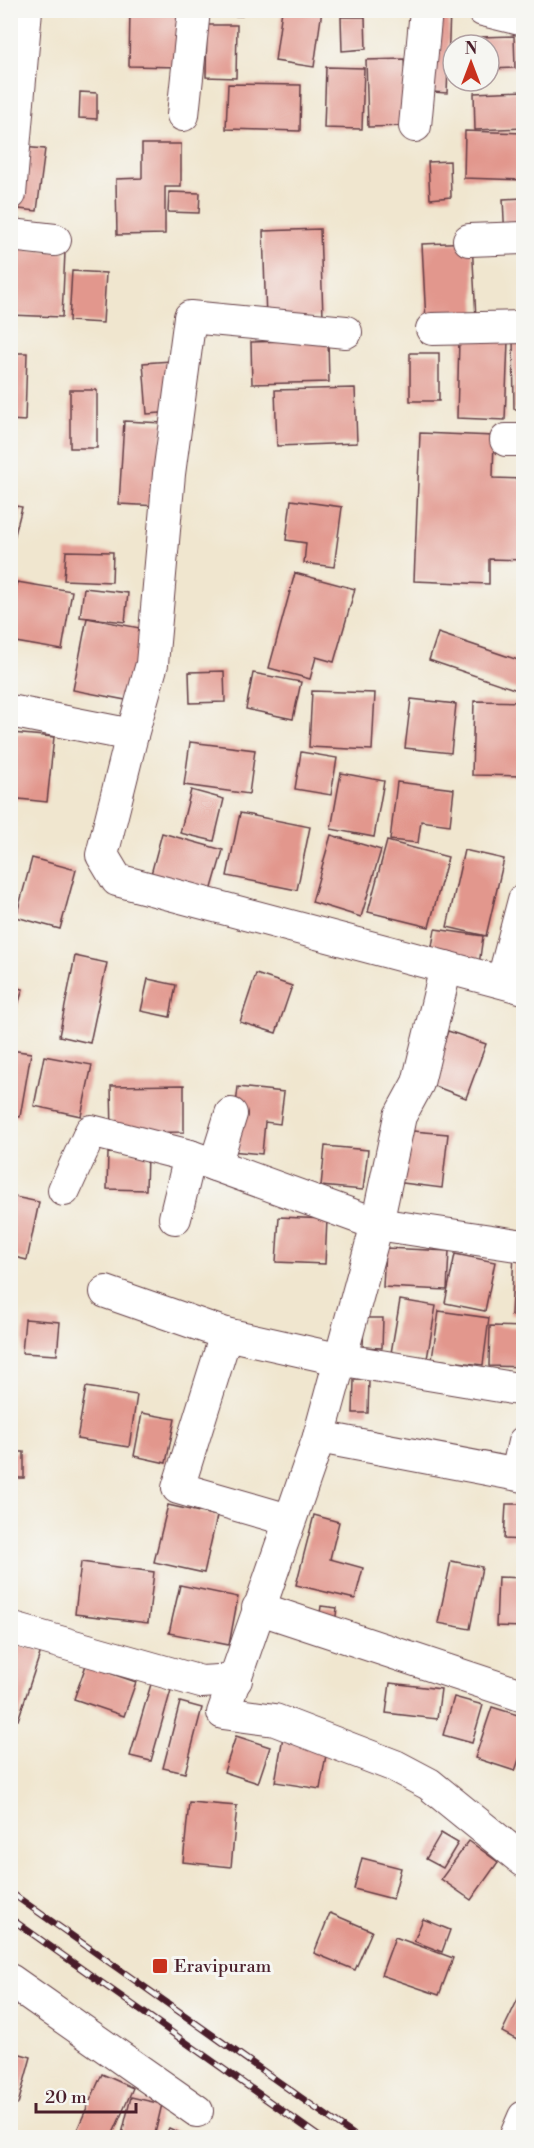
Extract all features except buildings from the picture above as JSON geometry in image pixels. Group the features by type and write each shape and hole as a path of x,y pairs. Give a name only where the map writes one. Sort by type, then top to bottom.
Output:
{"street":[{"path":"10,194 26,10"},
{"path":"183,115 194,10"},
{"path":"415,126 426,10"},
{"path":"483,10 524,20"},
{"path":"10,233 11,235 54,240"},
{"path":"469,240 524,238"},
{"path":"346,332 190,317 169,474 152,664 102,855 117,880 513,984 524,900"},
{"path":"432,329 524,327"},
{"path":"10,711 132,735"},
{"path":"446,967 418,1083 400,1116 377,1224 338,1359 319,1437 223,1713 275,1720 395,1766 429,1784 524,1862"},
{"path":"175,1218 202,1160 231,1114"},
{"path":"64,1190 91,1131 202,1160 377,1224 524,1246"},
{"path":"106,1292 226,1334 338,1359 524,1390"},
{"path":"226,1334 178,1488 289,1520"},
{"path":"319,1437 520,1474 524,1442"},
{"path":"258,1608 524,1696"},
{"path":"10,1628 201,1682 236,1680"},
{"path":"10,1980 197,2111"},
{"path":"515,2138 524,2117"}],"railway":[{"path":"10,1892 358,2138"},
{"path":"10,1918 321,2138"}],"place":[{"name":"Eravipuram","path":"160,1966"}]}
